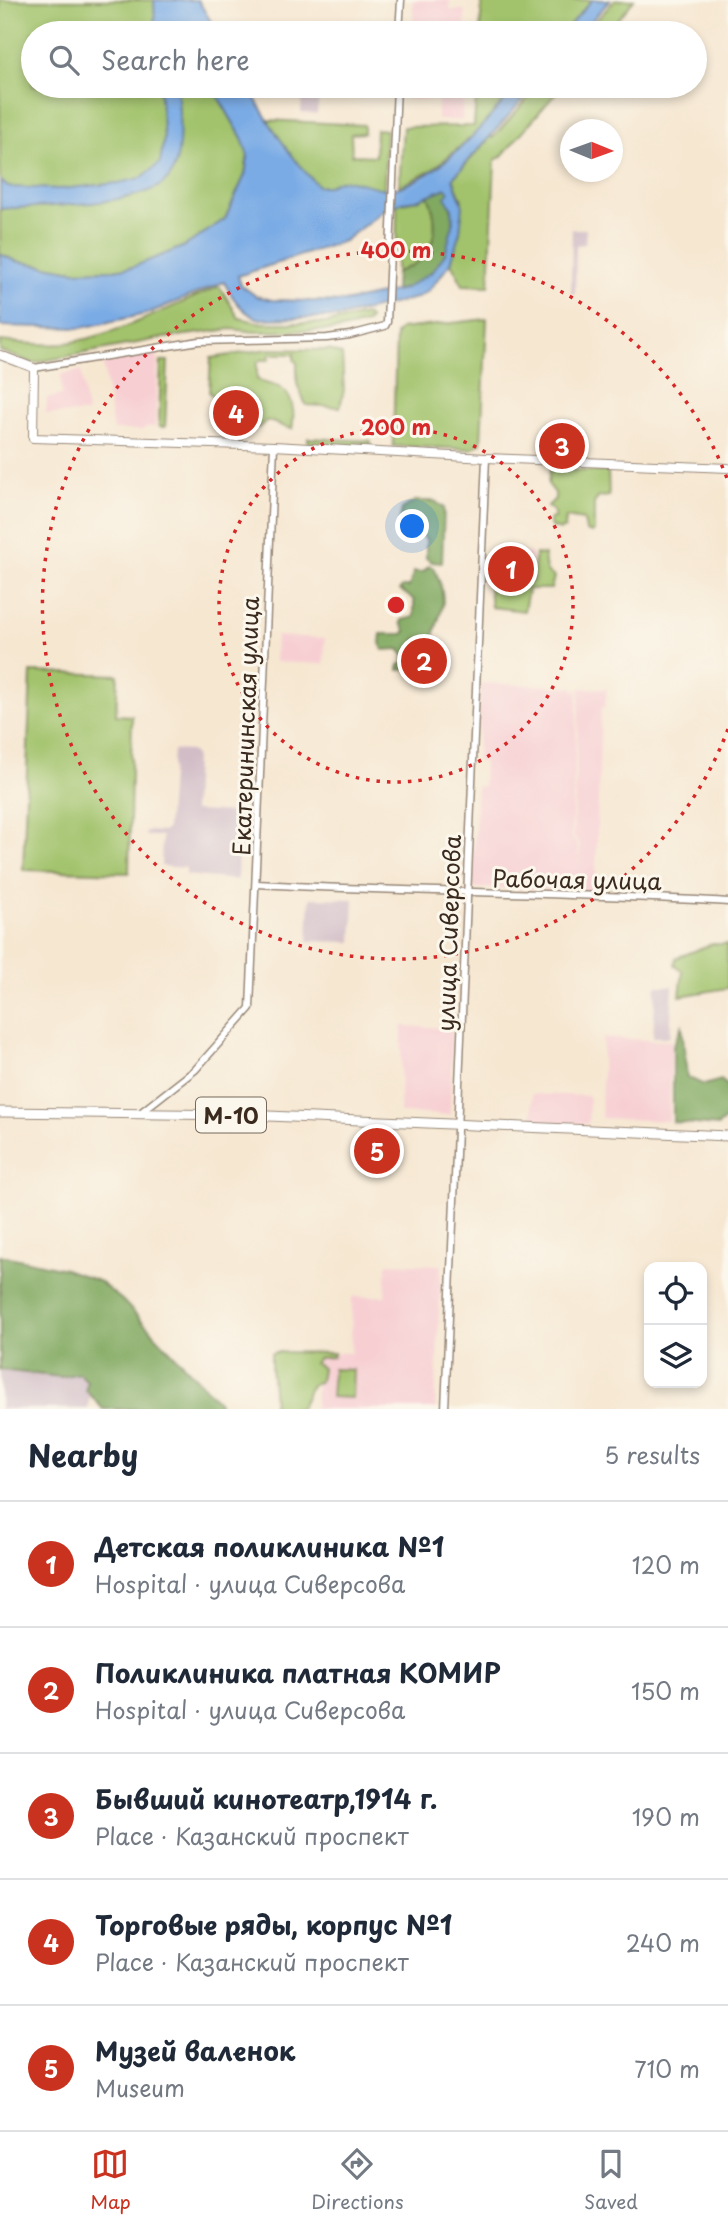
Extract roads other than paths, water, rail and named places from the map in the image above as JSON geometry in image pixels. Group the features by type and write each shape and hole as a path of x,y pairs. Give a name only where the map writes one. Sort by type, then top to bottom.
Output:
{"highway":[{"name":"М-10","path":"0,1112 140,1113 728,1136"}],"main road":[{"path":"0,355 34,368 33,438 274,446 728,468"}],"street":[{"path":"400,21 401,0"},
{"path":"34,368 199,341 327,338 350,335 387,324 396,98"},
{"name":"Екатерининская улица","path":"140,1113 195,1070 250,1008 274,446"},
{"name":"улица Сиверсова","path":"444,1409 486,458"},
{"name":"Рабочая улица","path":"257,884 728,902"}],"water":[{"path":"154,0 198,0 211,21 155,21"},
{"path":"592,0 610,0 592,21 574,21"},
{"path":"160,98 178,98 179,148 176,161 167,180 154,189 113,200 0,209 0,180 8,187 60,189 141,178 160,163 164,138"},
{"path":"219,98 255,98 280,138 318,186 329,186 344,180 389,189 415,181 448,159 506,98 524,98 453,178 463,206 460,231 451,263 429,290 416,298 340,317 261,319 243,310 224,282 146,314 81,328 0,326 0,254 16,261 74,271 133,267 185,246 225,219 245,175 248,156 242,138","holes":["446,188 449,192 445,197 452,208 453,224 445,254 432,272 404,289 344,302 272,300 256,296 241,285 238,276 344,241 384,210"]}],"place":[{"name":"Торговые ряды, корпус №1","path":"236,413"},
{"name":"Бывший кинотеатр,1914 г.","path":"562,446"},
{"name":"Детская поликлиника №1","path":"511,569"},
{"name":"Поликлиника платная КОМИР","path":"424,661"},
{"name":"Музей валенок","path":"377,1151"}]}
